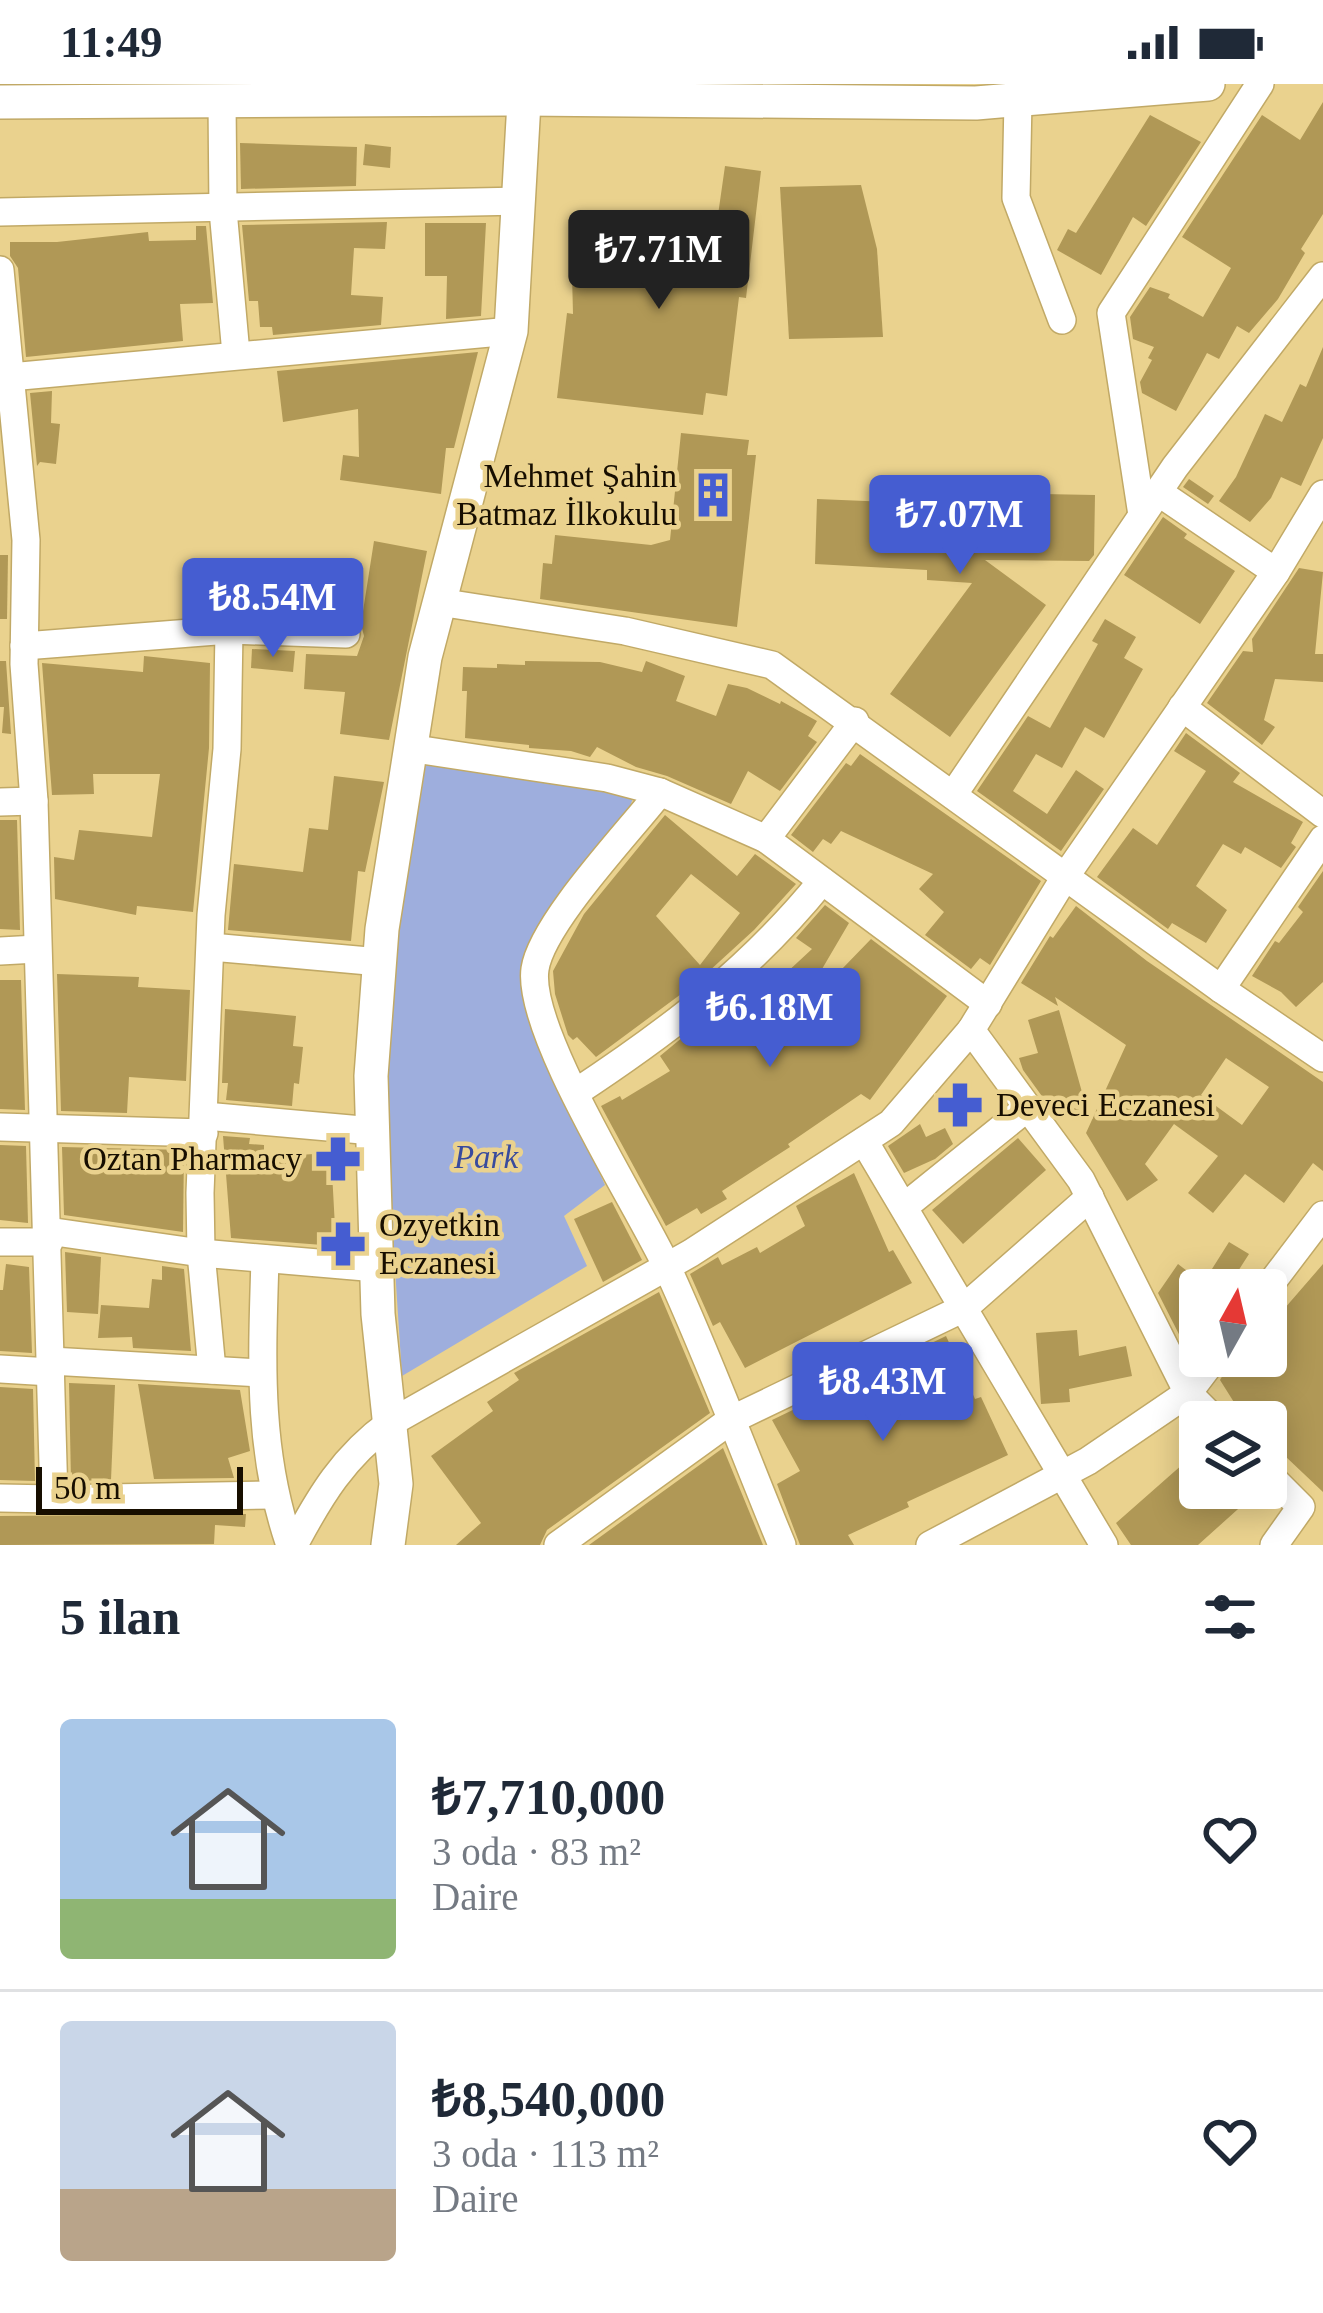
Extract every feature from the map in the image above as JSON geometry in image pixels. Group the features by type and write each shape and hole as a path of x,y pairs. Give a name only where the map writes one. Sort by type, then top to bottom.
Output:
{"street":[{"path":"0,102 55,92 222,101 524,91 958,94 1018,100 1208,84"},
{"path":"1150,504 1111,313 1260,84"},
{"path":"388,1545 396,1484 377,1268 371,1076 380,962 409,748 439,602 511,331 524,91"},
{"path":"1018,100 1016,199 1062,320"},
{"path":"222,101 223,209 236,354"},
{"path":"0,212 519,201"},
{"path":"0,270 16,658 34,801 54,1499"},
{"path":"953,795 1150,504 1323,276"},
{"path":"7,393 236,354 511,331"},
{"path":"292,1545 346,1458 390,1423 667,1266 891,1123 971,1030 1065,877 1276,572 1323,494"},
{"path":"1150,504 1276,572"},
{"path":"439,602 626,631 772,664 1323,1058"},
{"path":"16,658 229,630 346,634"},
{"path":"212,1370 201,1252 211,947 227,749 229,630"},
{"path":"1182,707 1323,814"},
{"path":"766,839 855,721"},
{"path":"409,748 607,778 660,791 766,839 988,1004"},
{"path":"660,791 547,937 535,972 540,1006 575,1093 667,1266 782,1545"},
{"path":"0,802 34,801"},
{"path":"1221,989 1323,839"},
{"path":"575,1093 624,1061 757,957 822,881"},
{"path":"211,947 380,962"},
{"path":"0,951 37,949"},
{"path":"971,1030 1090,1197 1196,1401"},
{"path":"904,1207 1028,1107"},
{"path":"0,1127 204,1125 373,1131"},
{"path":"864,1141 1104,1545"},
{"path":"558,1545 731,1420 964,1308 1090,1197"},
{"path":"1282,1269 1323,1215"},
{"path":"0,1242 48,1236 377,1268"},
{"path":"265,1259 262,1372 273,1495 292,1545"},
{"path":"0,1369 262,1372"},
{"path":"929,1545 1064,1474 1188,1393 1200,1377"},
{"path":"1274,1545 1312,1516 1287,1492"},
{"path":"0,1498 273,1495"}],"green space":[{"name":"Park","path":"420,756 635,793 624,822 560,893 523,963 538,1037 605,1185 564,1216 587,1266 402,1376 389,1177 388,1023"}],"building":[{"path":"1323,102 1323,214 1278,299 1249,333 1237,326 1219,359 1207,353 1176,411 1142,393 1140,382 1154,347 1133,339 1130,317 1150,287 1170,294 1168,298 1203,317 1231,268 1182,237 1262,115 1300,140"},
{"path":"1150,115 1201,142 1146,226 1133,217 1101,275 1057,250 1068,229 1076,233"},
{"path":"240,143 357,147 356,186 241,189"},
{"path":"365,144 391,147 390,168 363,165"},
{"path":"725,166 761,171 746,298 739,297 727,396 706,393 703,415 557,398 567,313 573,314 571,234 713,250"},
{"path":"861,185 877,249 883,337 789,339 780,187"},
{"path":"387,222 385,249 354,248 351,295 383,297 381,325 273,335 272,327 260,327 258,301 249,301 242,225"},
{"path":"425,223 486,223 481,316 446,319 447,276 425,276"},
{"path":"196,226 206,226 213,303 180,304 183,341 26,357 18,268 10,256 10,242 148,232 149,241 196,240"},
{"path":"1323,347 1323,438 1301,486 1281,477 1271,498 1250,522 1219,501 1236,477 1265,414 1282,422 1300,384 1306,387"},
{"path":"478,352 454,448 446,448 441,494 340,480 343,455 359,457 358,409 283,422 277,371"},
{"path":"52,391 51,423 60,424 56,464 40,462 37,466 30,393"},
{"name":"Mehmet Şahin Batmaz İlkokulu","path":"681,433 749,440 747,455 756,455 737,627 540,599 543,563 552,564 555,535 651,545 670,540"},
{"path":"1189,479 1214,496 1208,504 1183,487"},
{"path":"938,492 1095,495 1094,555 1089,561 985,560 1046,605 950,737 890,694 972,583 927,580 927,570 815,564 817,499 938,504"},
{"path":"1163,517 1187,534 1184,538 1235,571 1200,624 1124,575"},
{"path":"374,541 427,551 389,740 340,734 345,692 304,689 306,654 357,656 364,636 361,624"},
{"path":"0,555 8,555 7,619 0,619"},
{"path":"1299,568 1323,572 1315,654 1323,654 1323,682 1275,679 1264,720 1275,727 1262,745 1207,703 1243,651 1253,652 1252,639"},
{"path":"1105,619 1136,637 1124,658 1143,669 1104,738 1085,727 1062,768 1036,754 1013,791 1047,814 1076,770 1104,789 1061,851 977,791 1028,716 1050,728 1098,644 1092,641"},
{"path":"252,649 295,651 293,672 251,668"},
{"path":"144,656 210,663 209,748 193,912 137,906 136,915 55,899 54,857 74,860 79,830 152,837 160,774 93,774 94,794 52,795 42,663 143,672"},
{"path":"0,661 6,661 11,734 2,733"},
{"path":"525,661 600,662 642,672 646,661 685,676 676,701 716,716 728,684 747,688 817,721 808,736 817,742 780,791 748,771 731,804 597,747 590,757 465,738 463,667 497,668 497,664 525,665"},
{"path":"1186,733 1240,773 1233,782 1303,822 1291,843 1296,847 1281,868 1245,847 1241,854 1223,844 1196,886 1227,910 1206,943 1172,923 1168,929 1097,877 1133,828 1157,845 1206,771 1174,751"},
{"path":"860,754 1041,881 990,965 980,958 971,969 925,935 944,912 919,889 933,874 841,831 831,844 823,839 813,852 791,835 846,763 851,766"},
{"path":"334,776 384,782 365,872 358,871 351,941 228,930 234,864 303,872 309,828 328,830"},
{"path":"665,815 737,876 755,854 796,884 696,983 596,1057 577,1037 573,1040 568,1035 553,971 584,914","holes":["691,874 740,913 700,965 656,916"]},
{"path":"0,820 17,820 20,930 0,929"},
{"path":"1323,871 1323,982 1296,1007 1281,992 1252,976 1275,941 1279,943 1303,912 1298,907"},
{"path":"825,905 849,923 805,998 810,1002 871,939 947,996 870,1100 861,1094 722,1191 727,1199 701,1214 697,1208 666,1226 601,1106 620,1096 622,1100 670,1071 660,1056 759,974 771,987 812,949 796,938"},
{"path":"1076,906 1323,1082 1323,1171 1313,1163 1284,1203 1245,1174 1213,1213 1188,1193 1218,1156 1174,1124 1145,1164 1158,1180 1127,1201 1086,1133 1126,1045 1055,997 1058,1006 1021,983 1050,936","holes":["1226,1058 1269,1087 1242,1125 1201,1095"]},
{"path":"57,974 139,977 138,987 190,990 186,1081 129,1077 127,1113 61,1111"},
{"path":"0,980 21,980 25,1110 0,1109"},
{"path":"225,1009 296,1016 293,1046 303,1047 292,1106 226,1100 228,1083 222,1083"},
{"path":"1059,1010 1087,1110 1058,1118 1049,1097 1044,1099 1019,1058 1038,1053 1028,1020"},
{"path":"920,1124 926,1137 945,1128 953,1144 935,1159 904,1173 888,1146"},
{"path":"223,1136 250,1138 249,1144 264,1145 264,1157 331,1153 336,1246 231,1238"},
{"path":"1018,1138 1046,1170 963,1244 932,1210"},
{"path":"0,1145 26,1146 28,1223 0,1220"},
{"path":"62,1147 184,1150 183,1232 64,1215"},
{"path":"854,1173 889,1252 893,1250 912,1283 745,1368 720,1322 713,1326 690,1274 718,1257 722,1265 757,1247 760,1253 805,1226 796,1206"},
{"path":"612,1202 642,1260 603,1282 574,1219"},
{"path":"1229,1242 1249,1254 1239,1269 1212,1269"},
{"path":"65,1252 101,1257 98,1314 67,1312"},
{"path":"6,1264 29,1267 32,1353 0,1351 0,1290"},
{"path":"1178,1264 1184,1269 1179,1269 1179,1334 1158,1293"},
{"path":"1323,1264 1323,1492 1287,1458 1287,1401 1233,1401 1220,1380 1287,1377 1287,1306"},
{"path":"162,1266 184,1269 191,1351 133,1348 132,1337 98,1338 101,1305 149,1308 152,1279 162,1280"},
{"path":"659,1292 710,1413 547,1530 540,1545 456,1545 481,1523 431,1456 493,1411 487,1402 519,1380 514,1373"},
{"path":"1077,1330 1079,1356 1126,1346 1132,1376 1069,1389 1070,1402 1041,1404 1036,1333"},
{"path":"946,1336 1008,1455 848,1535 854,1545 800,1545 777,1484 800,1471 772,1420"},
{"path":"69,1383 115,1385 111,1480 71,1481"},
{"path":"138,1384 240,1390 250,1451 228,1458 234,1478 154,1479"},
{"path":"0,1387 33,1389 35,1481 0,1480"},
{"path":"723,1448 763,1545 589,1545"},
{"path":"1179,1468 1179,1509 1238,1509 1198,1545 1131,1545 1116,1523"},
{"path":"246,1514 245,1527 215,1525 214,1544 0,1545 0,1516"}],"place":[{"name":"Mehmet Şahin Batmaz İlkokulu","path":"713,495"},
{"name":"Deveci Eczanesi","path":"960,1105"},
{"name":"Oztan Pharmacy","path":"338,1159"},
{"name":"Ozyetkin Eczanesi","path":"343,1244"}]}
